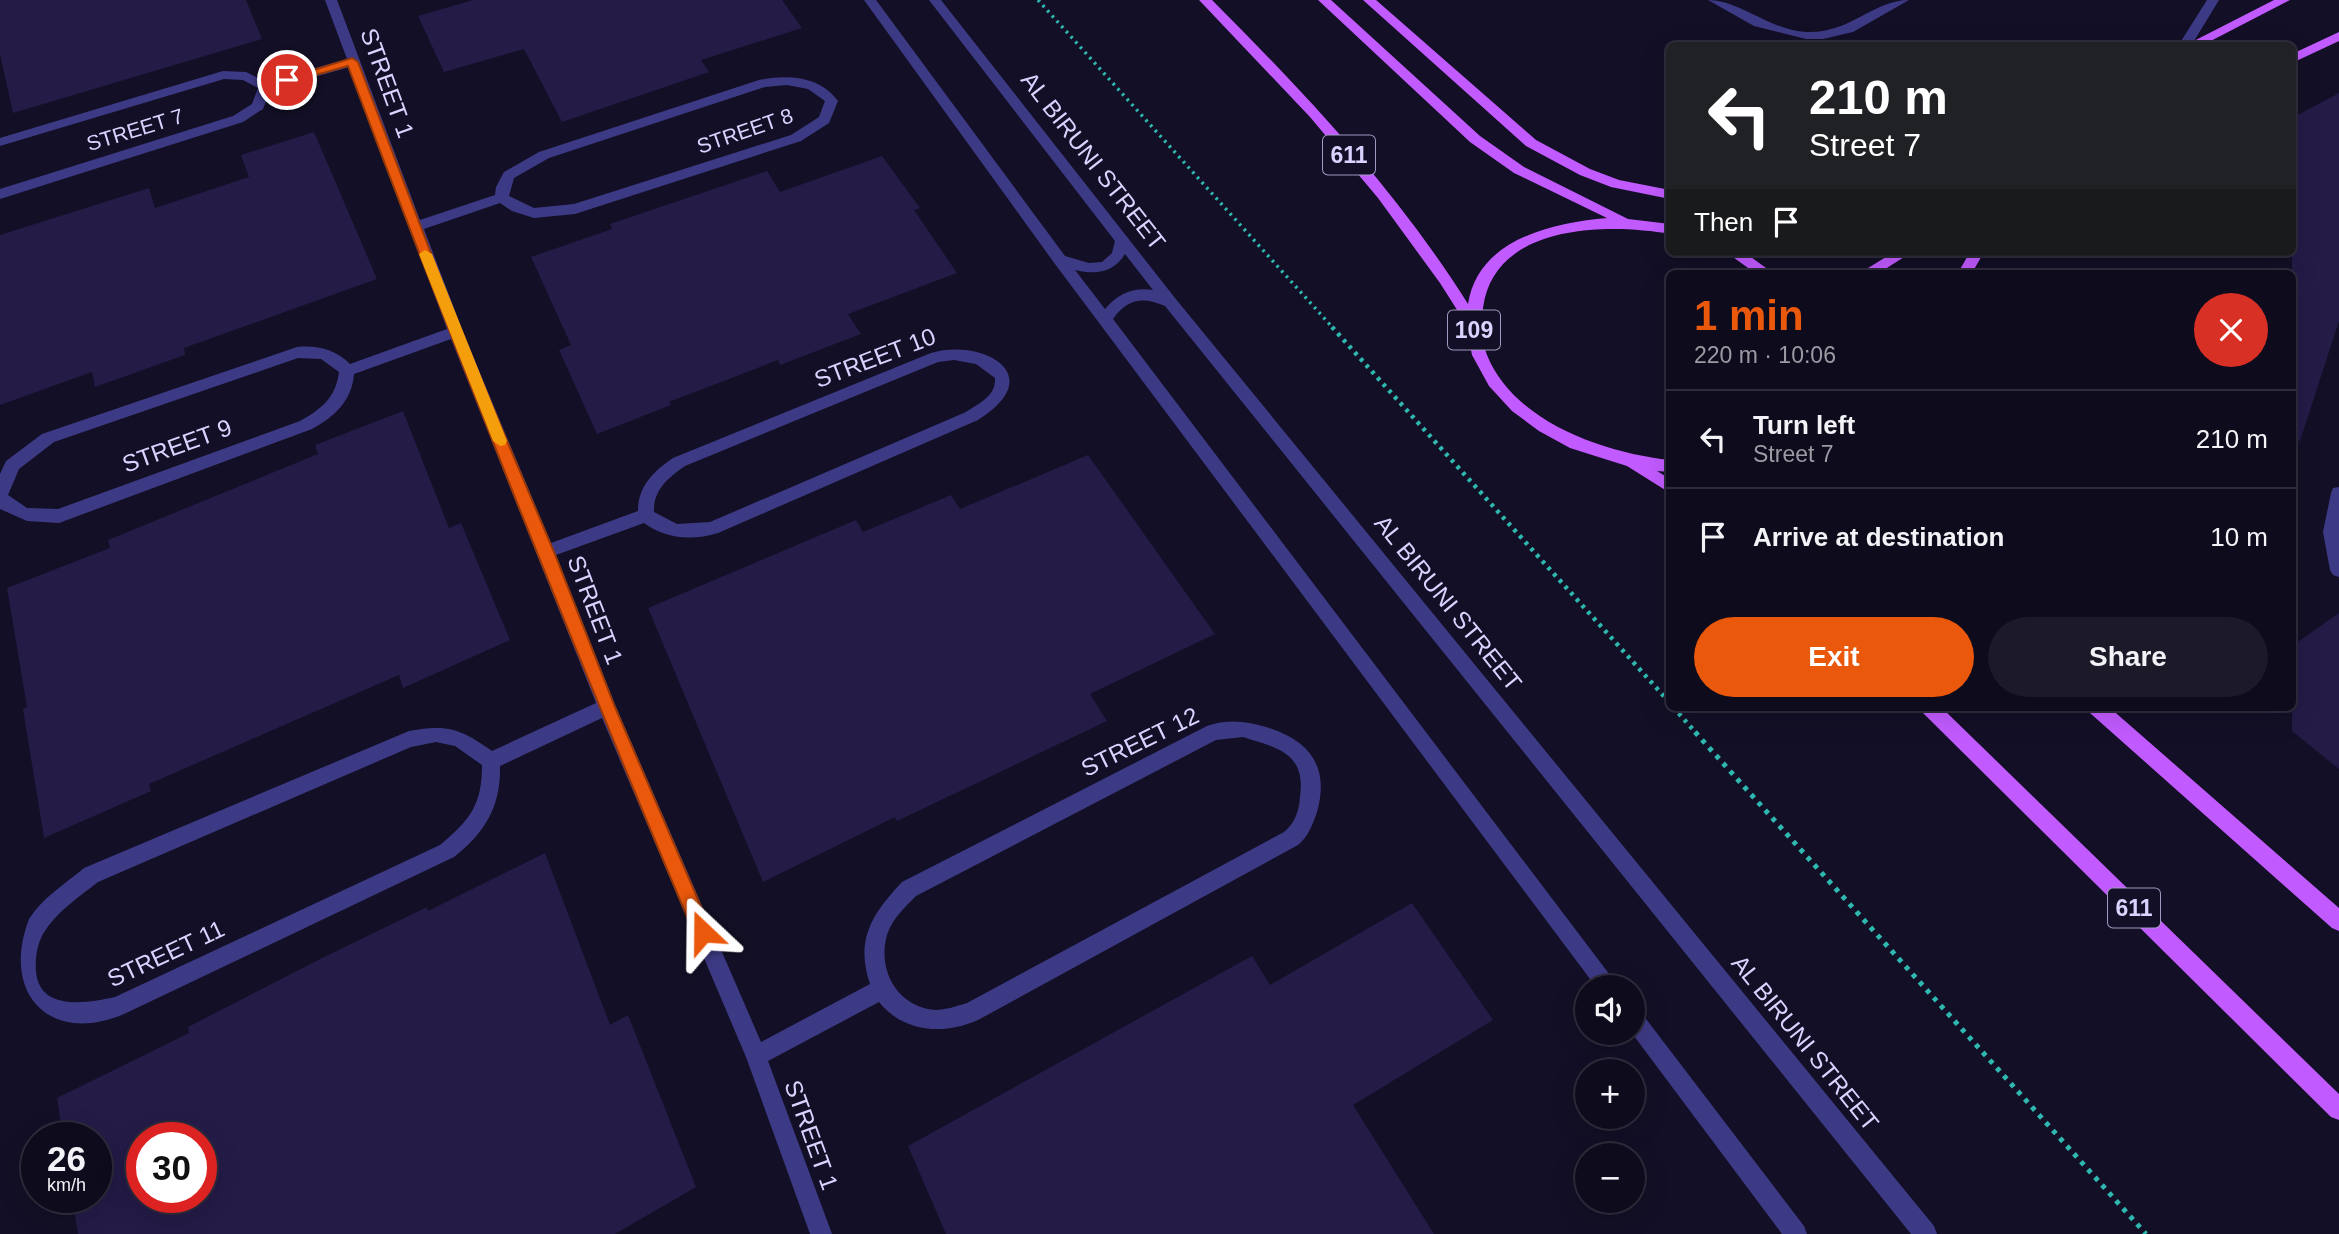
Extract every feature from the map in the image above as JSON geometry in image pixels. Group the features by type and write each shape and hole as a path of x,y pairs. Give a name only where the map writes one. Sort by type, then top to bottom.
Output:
{"main road":[{"name":"611","path":"1205,0 1258,52 1385,197 1444,275 1474,324"},
{"path":"1324,0 1475,139 1519,170 1570,197 1628,222"},
{"path":"1368,0 1531,143 1585,172 1616,184 1666,194"},
{"path":"2198,42 2284,0"},
{"path":"2296,57 2339,36"},
{"name":"109","path":"1666,228 1628,222 1596,222 1567,226 1541,235 1517,247 1498,262 1484,281 1475,302 1474,324 1478,349 1489,373 1507,396 1531,417 1570,441 1628,461 1666,466"},
{"path":"1739,256 1761,270"},
{"path":"1872,270 1898,256"},
{"path":"1628,461 1666,485"},
{"name":"611","path":"1933,711 2339,1109"},
{"path":"2101,711 2339,921"}],"street":[{"name":"STREET 1","path":"331,0 454,332 547,552 607,707 756,1056 821,1234"},
{"path":"870,0 1060,260 1600,975"},
{"name":"AL BIRUNI STREET","path":"935,0 1170,302 1926,1234"},
{"path":"1714,0 1753,23 1789,34 1807,35 1841,32 1903,0"},
{"path":"2187,42 2213,0"},
{"path":"265,86 352,62"},
{"name":"STREET 7","path":"0,142 223,75 246,76 265,86 258,106 238,119 0,194"},
{"name":"STREET 8","path":"806,82 826,93 832,101 830,115 819,125 796,138 575,209 534,213 517,208 502,198 503,187 509,175 544,155 764,83 806,82"},
{"path":"415,227 502,198"},
{"path":"1060,260 1091,270 1107,266 1120,254 1122,242"},
{"path":"1105,319 1114,305 1125,296 1141,293 1157,295 1170,302"},
{"path":"347,371 454,332"},
{"name":"STREET 9","path":"313,351 325,354 340,361 347,371 346,386 341,398 317,419 59,516 30,516 8,507 0,496 12,465 48,438 60,433 298,353 313,351"},
{"name":"STREET 10","path":"970,354 988,361 1000,373 1003,383 1000,394 972,416 712,528 682,533 664,529 646,515 644,501 651,486 679,462 936,357 970,354"},
{"path":"2339,492 2330,547 2339,570"},
{"path":"547,552 646,515"},
{"path":"491,761 607,707"},
{"name":"STREET 12","path":"1243,729 1277,739 1303,756 1311,785 1308,812 1297,833 1280,846 971,1013 935,1021 912,1015 894,1004 882,989 873,967 875,942 884,918 909,889 1214,732 1243,729"},
{"name":"STREET 11","path":"436,734 460,739 491,761 492,788 483,816 468,835 447,852 117,1007 86,1014 57,1011 35,997 23,974 26,946 37,925 64,897 91,875 409,738 436,734"},
{"path":"756,1056 882,989"},
{"path":"1645,1034 1796,1234"}],"path":[{"path":"1038,0 1666,699"},
{"path":"1677,711 2146,1234"}],"building":[{"path":"0,0 246,0 262,39 13,113 0,54"},
{"path":"473,0 782,0 802,28 701,60 709,72 562,122 524,49 444,72 418,16"},
{"path":"2339,93 2339,321 2300,441 2296,440 2296,270 2292,270 2292,256 2296,256 2296,116"},
{"path":"314,132 377,279 184,348 185,355 95,387 92,372 0,405 0,235 149,188 155,208 249,177 241,155"},
{"path":"882,156 920,208 914,210 957,273 848,314 861,334 780,365 778,360 669,402 671,405 597,434 559,350 571,345 531,257 612,229 610,224 767,171 780,192"},
{"path":"403,411 449,528 461,523 510,640 403,688 399,675 149,784 151,791 44,838 23,709 27,707 7,588 110,548 108,540 318,454 315,445"},
{"path":"1088,455 1215,634 1090,694 1107,721 897,821 895,817 763,882 648,608 856,520 863,532 951,495 960,509"},
{"path":"2339,613 2339,769 2292,731 2292,711 2296,711 2296,643"},
{"path":"545,853 610,1025 628,1015 696,1187 615,1234 78,1234 75,1213 112,1213 112,1122 61,1122 57,1098 189,1033 188,1027 427,907 428,911"},
{"path":"1412,903 1493,1020 1353,1105 1434,1234 946,1234 908,1146 1252,956 1270,985"}],"slow traffic":[{"path":"425,254 454,332 500,441"}],"route":[{"path":"287,80 352,62 454,332 547,552 607,707 703,932"}]}
